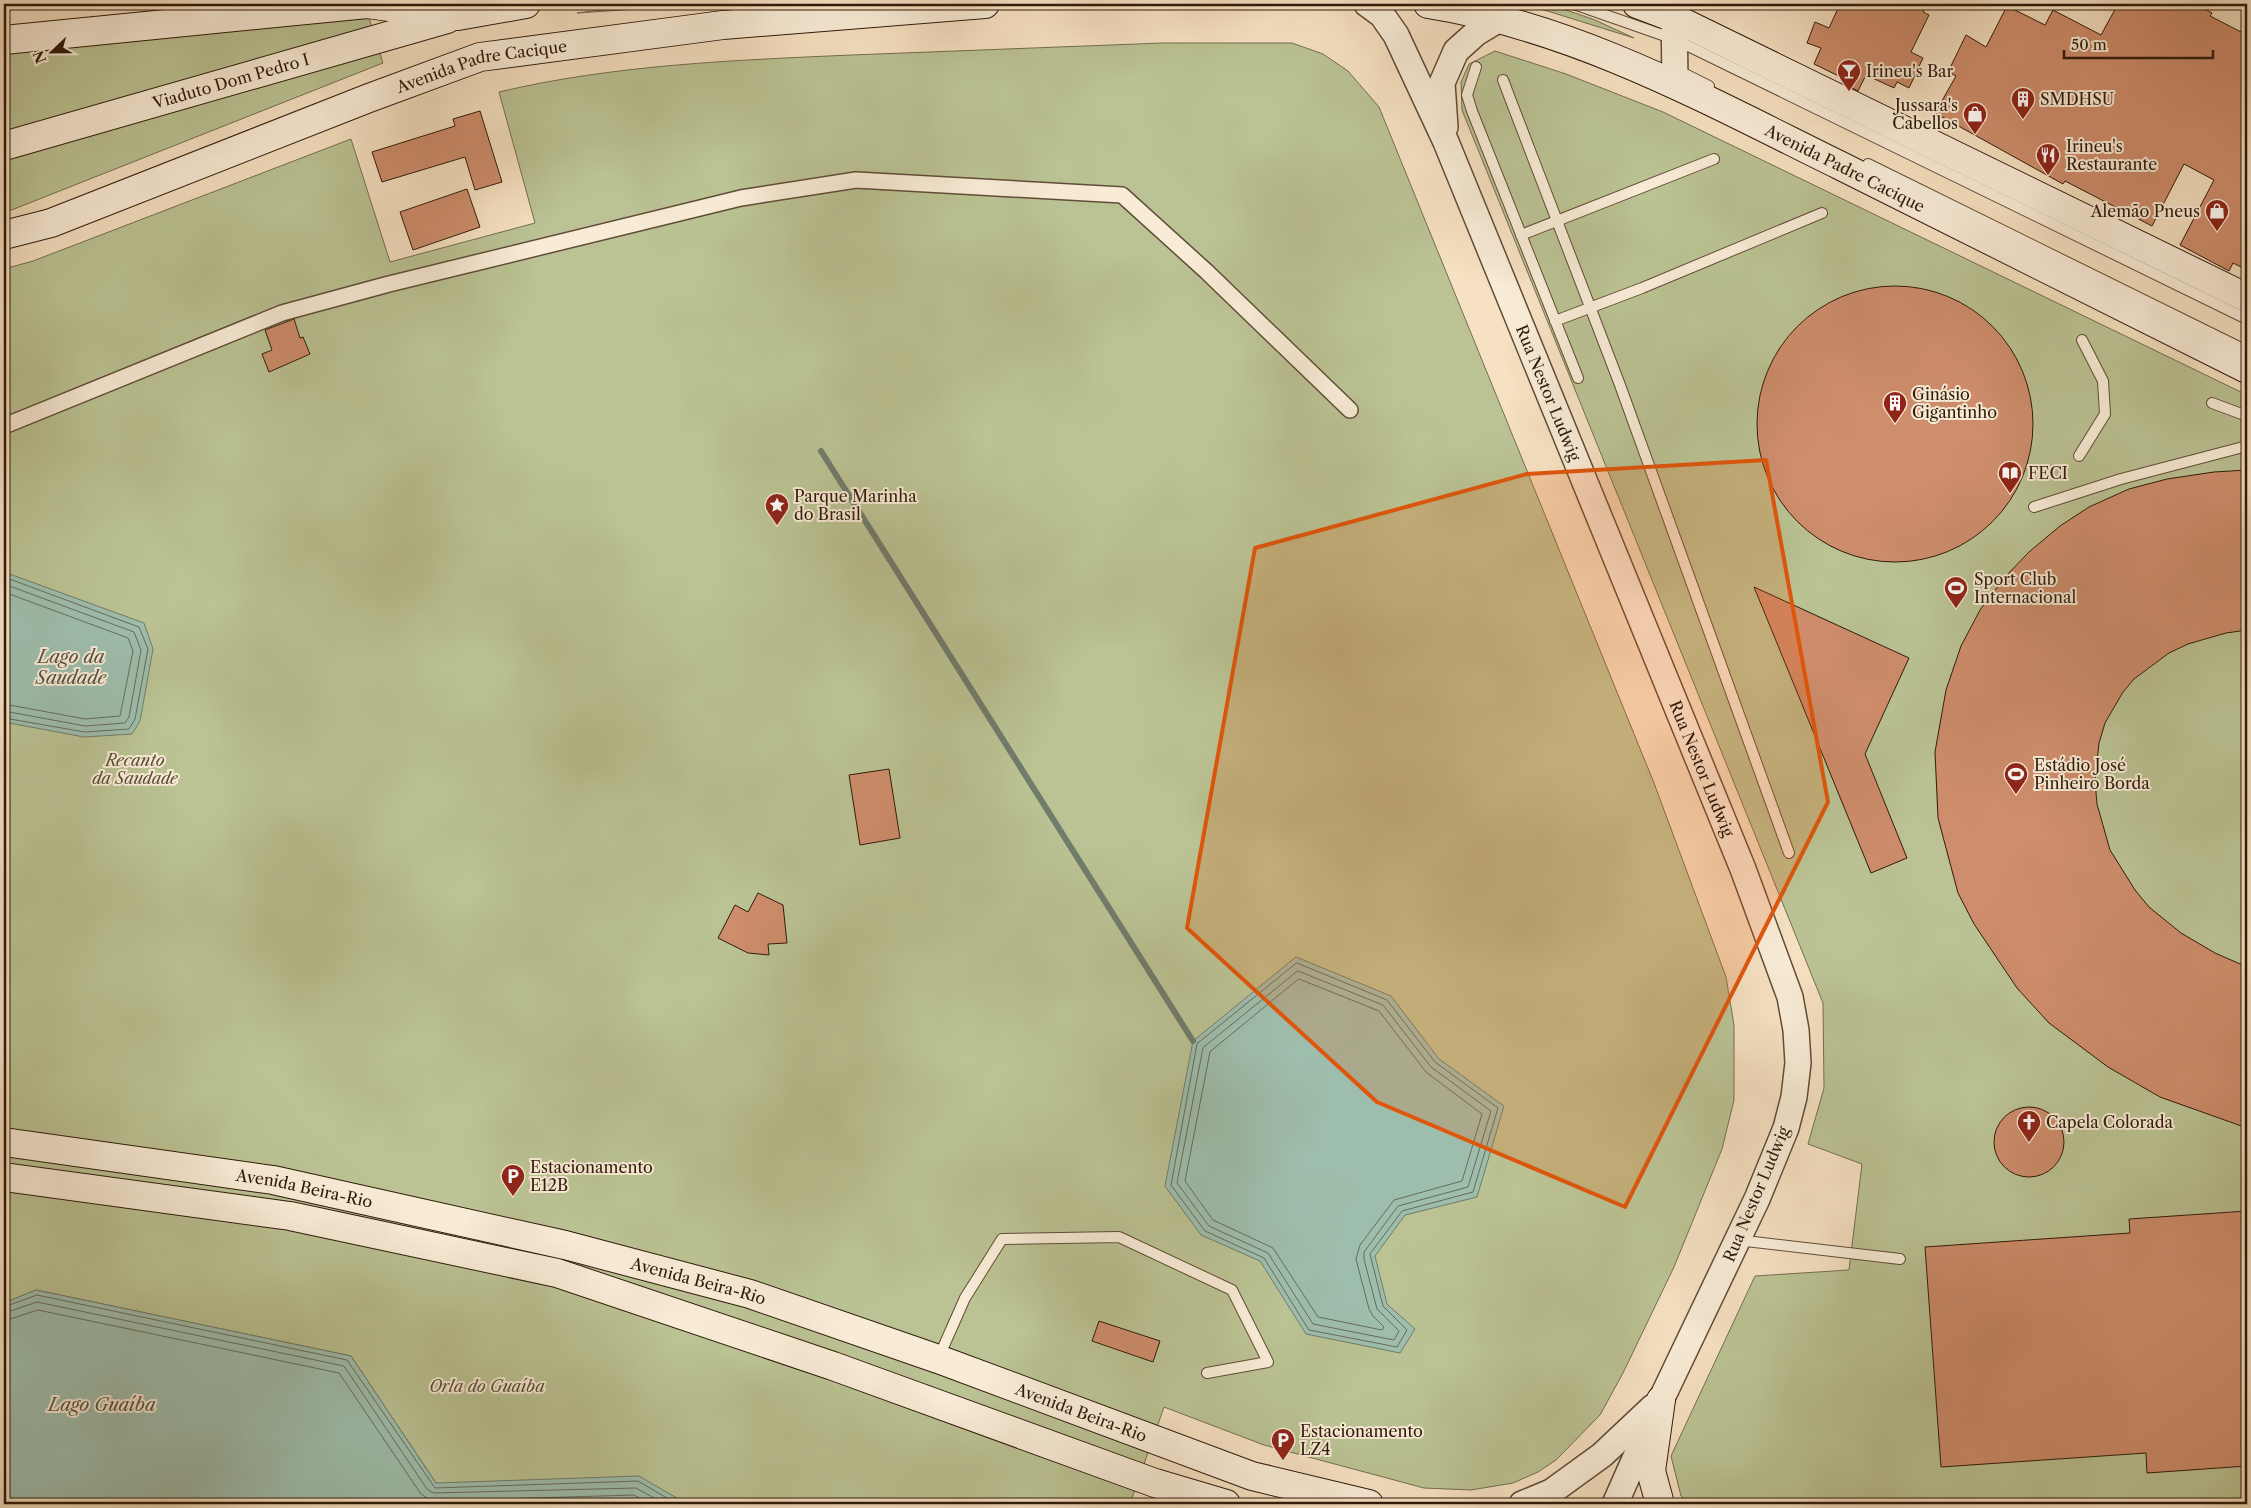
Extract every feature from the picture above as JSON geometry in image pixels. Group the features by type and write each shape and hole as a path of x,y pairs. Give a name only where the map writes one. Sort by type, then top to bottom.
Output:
{"main road":[{"path":"4,40 367,4 458,16 526,4"},
{"name":"Avenida Padre Cacique","path":"4,235 51,223 369,98 480,57 723,25 985,4"},
{"name":"Avenida Padre Cacique","path":"1428,4 1506,12 1574,42 1672,72 2247,369"},
{"path":"1637,4 1674,20 2247,298"},
{"name":"Viaduto Dom Pedro I","path":"4,146 458,16"},
{"name":"Avenida Beira-Rio","path":"4,1142 273,1180 565,1245 750,1294 938,1359 1252,1476 1369,1504"},
{"name":"Avenida Beira-Rio","path":"4,1177 290,1216 557,1273 826,1364 1155,1483 1226,1504"},
{"path":"1660,1400 1651,1471 1660,1504"}],"street":[{"name":"Rua Nestor Ludwig","path":"1367,4 1382,15 1396,35 1446,142 1740,860 1790,997 1796,1030 1798,1063 1794,1096 1786,1128 1757,1200 1660,1400 1615,1504"},
{"name":"Rua Nestor Ludwig","path":"1446,142 1442,83 1456,51 1476,33 1506,12"},
{"path":"1672,72 1674,20"},
{"path":"4,426 282,313 389,284 741,198 856,180 1122,195 1206,270 1350,410"},
{"name":"Rua Nestor Ludwig","path":"1522,1504 1552,1492 1602,1455 1660,1400"}],"lane":[{"path":"480,57 786,4"},
{"path":"1574,4 1674,20 2247,319"},
{"path":"1541,20 1604,43"},
{"path":"1476,67 1467,95 1472,111 1578,378"},
{"path":"1672,72 1719,90"},
{"path":"1502,80 1591,307 1789,853"},
{"path":"1521,235 1714,159"},
{"path":"1862,161 2247,351"},
{"path":"1556,321 1642,288 1822,213"},
{"path":"2079,456 2105,414 2103,381 2082,340"},
{"path":"2212,403 2247,416"},
{"path":"2034,508 2121,479 2247,446"},
{"path":"938,1359 965,1298 1002,1239 1119,1238 1232,1290 1268,1362 1207,1373"},
{"path":"1737,1240 1900,1259"}],"highlighted area":[{"path":"1766,460 1828,802 1625,1207 1377,1102 1187,928 1255,548 1527,474"}],"green space":[{"path":"646,4 712,4 577,13"},
{"path":"1525,4 1549,4 1595,20 1634,38"},
{"path":"369,18 383,63 4,213 4,53"},
{"name":"Parque Marinha do Brasil","path":"1162,43 1292,43 1323,54 1348,71 1379,107 1654,783 1726,977 1734,1025 1734,1100 1722,1149 1674,1267 1623,1373 1600,1415 1556,1460 1538,1472 1513,1483 1471,1490 1424,1488 1264,1445 1164,1407 1130,1504 492,1504 436,1483 351,1356 36,1290 4,1303 4,269 33,261 351,139 390,262 535,223 499,92 542,83 674,65 764,59"},
{"name":"Sport Club Internacional","path":"1495,51 1566,74 1663,112 2247,395 2247,1504 1689,1504 1681,1496 1671,1456 1755,1276 1849,1270 1862,1164 1808,1144 1824,1088 1823,1003 1462,110 1461,82 1469,64"}],"water":[{"name":"Lago da Saudade","path":"4,572 144,623 153,649 140,721 132,734 84,737 4,722"},
{"path":"1296,957 1391,996 1439,1059 1504,1106 1477,1197 1405,1215 1375,1256 1387,1304 1415,1329 1400,1353 1306,1334 1260,1261 1201,1235 1165,1186 1193,1041"},
{"name":"Lago Guaíba","path":"36,1290 351,1356 436,1483 639,1476 687,1504 4,1504 4,1303"}],"building":[{"path":"1840,4 1928,4 1923,12 1929,15 1911,52 1923,58 1909,88 1897,82 1894,88 1866,75 1858,91 1845,84 1847,80 1814,64 1821,48 1807,43 1815,22 1829,28"},
{"path":"2118,4 2196,4 2212,13 2210,16 2247,35 2247,270 2233,263 2229,271 2180,245 2214,180 2184,164 2152,226 2065,181 2063,184 1935,113 1956,76 1948,72 1966,35 1986,47 2007,6 2045,25 2053,10 2101,35"},
{"path":"480,111 502,182 475,190 465,157 382,182 372,152 455,126 453,119"},
{"path":"467,189 480,227 413,250 400,212"},
{"name":"Ginásio Gigantinho","path":"1895,286 1922,289 1948,297 1971,310 1992,327 2009,348 2022,371 2030,397 2033,424 2030,451 2022,477 2009,500 1992,521 1971,538 1948,551 1922,559 1895,562 1868,559 1842,551 1819,538 1798,521 1781,500 1768,477 1760,451 1757,424 1760,397 1768,371 1781,348 1798,327 1819,310 1842,297 1868,289"},
{"path":"294,319 300,338 303,337 310,354 269,372 262,354 272,350 265,330"},
{"name":"Estádio José Pinheiro Borda","path":"2247,470 2247,630 2226,633 2188,644 2169,653 2134,679 2123,692 2105,723 2099,743 2095,781 2097,804 2110,850 2135,890 2149,907 2181,933 2215,953 2247,967 2247,1128 2160,1097 2108,1067 2049,1023 2017,988 1974,924 1958,893 1938,818 1935,752 1946,690 1961,646 1980,610 2005,577 2029,552 2060,526 2089,507 2129,489 2167,479 2214,472"},
{"path":"1754,587 1909,658 1865,754 1907,858 1871,873"},
{"path":"889,769 900,838 860,845 849,775"},
{"path":"758,893 783,905 787,943 768,944 769,955 748,953 718,938 735,905 748,912"},
{"name":"Capela Colorada","path":"2029,1107 2048,1113 2058,1123 2064,1142 2058,1161 2048,1171 2029,1177 2010,1171 2000,1161 1994,1142 2000,1123 2010,1113"},
{"path":"2247,1211 2247,1466 2147,1473 2146,1453 1941,1467 1925,1247 2130,1233 2129,1219"},
{"path":"1099,1321 1160,1341 1153,1362 1092,1341"}],"waterway":[{"path":"821,451 1193,1041"}],"place":[{"name":"Irineu's Bar","path":"1849,92"},
{"name":"SMDHSU","path":"2023,120"},
{"name":"Jussara's Cabellos","path":"1975,135"},
{"name":"Irineu's Restaurante","path":"2048,176"},
{"name":"Alemão Pneus","path":"2217,232"},
{"name":"Ginásio Gigantinho","path":"1895,424"},
{"name":"FECI","path":"2010,494"},
{"name":"Parque Marinha do Brasil","path":"777,526"},
{"name":"Sport Club Internacional","path":"1956,609"},
{"name":"Estádio José Pinheiro Borda","path":"2016,795"},
{"name":"Capela Colorada","path":"2029,1143"},
{"name":"Estacionamento E12B","path":"513,1197"},
{"name":"Estacionamento LZ4","path":"1283,1461"}],"park label":[{"name":"Recanto da Saudade","path":"135,769"},
{"name":"Orla do Guaíba","path":"487,1386"}]}
